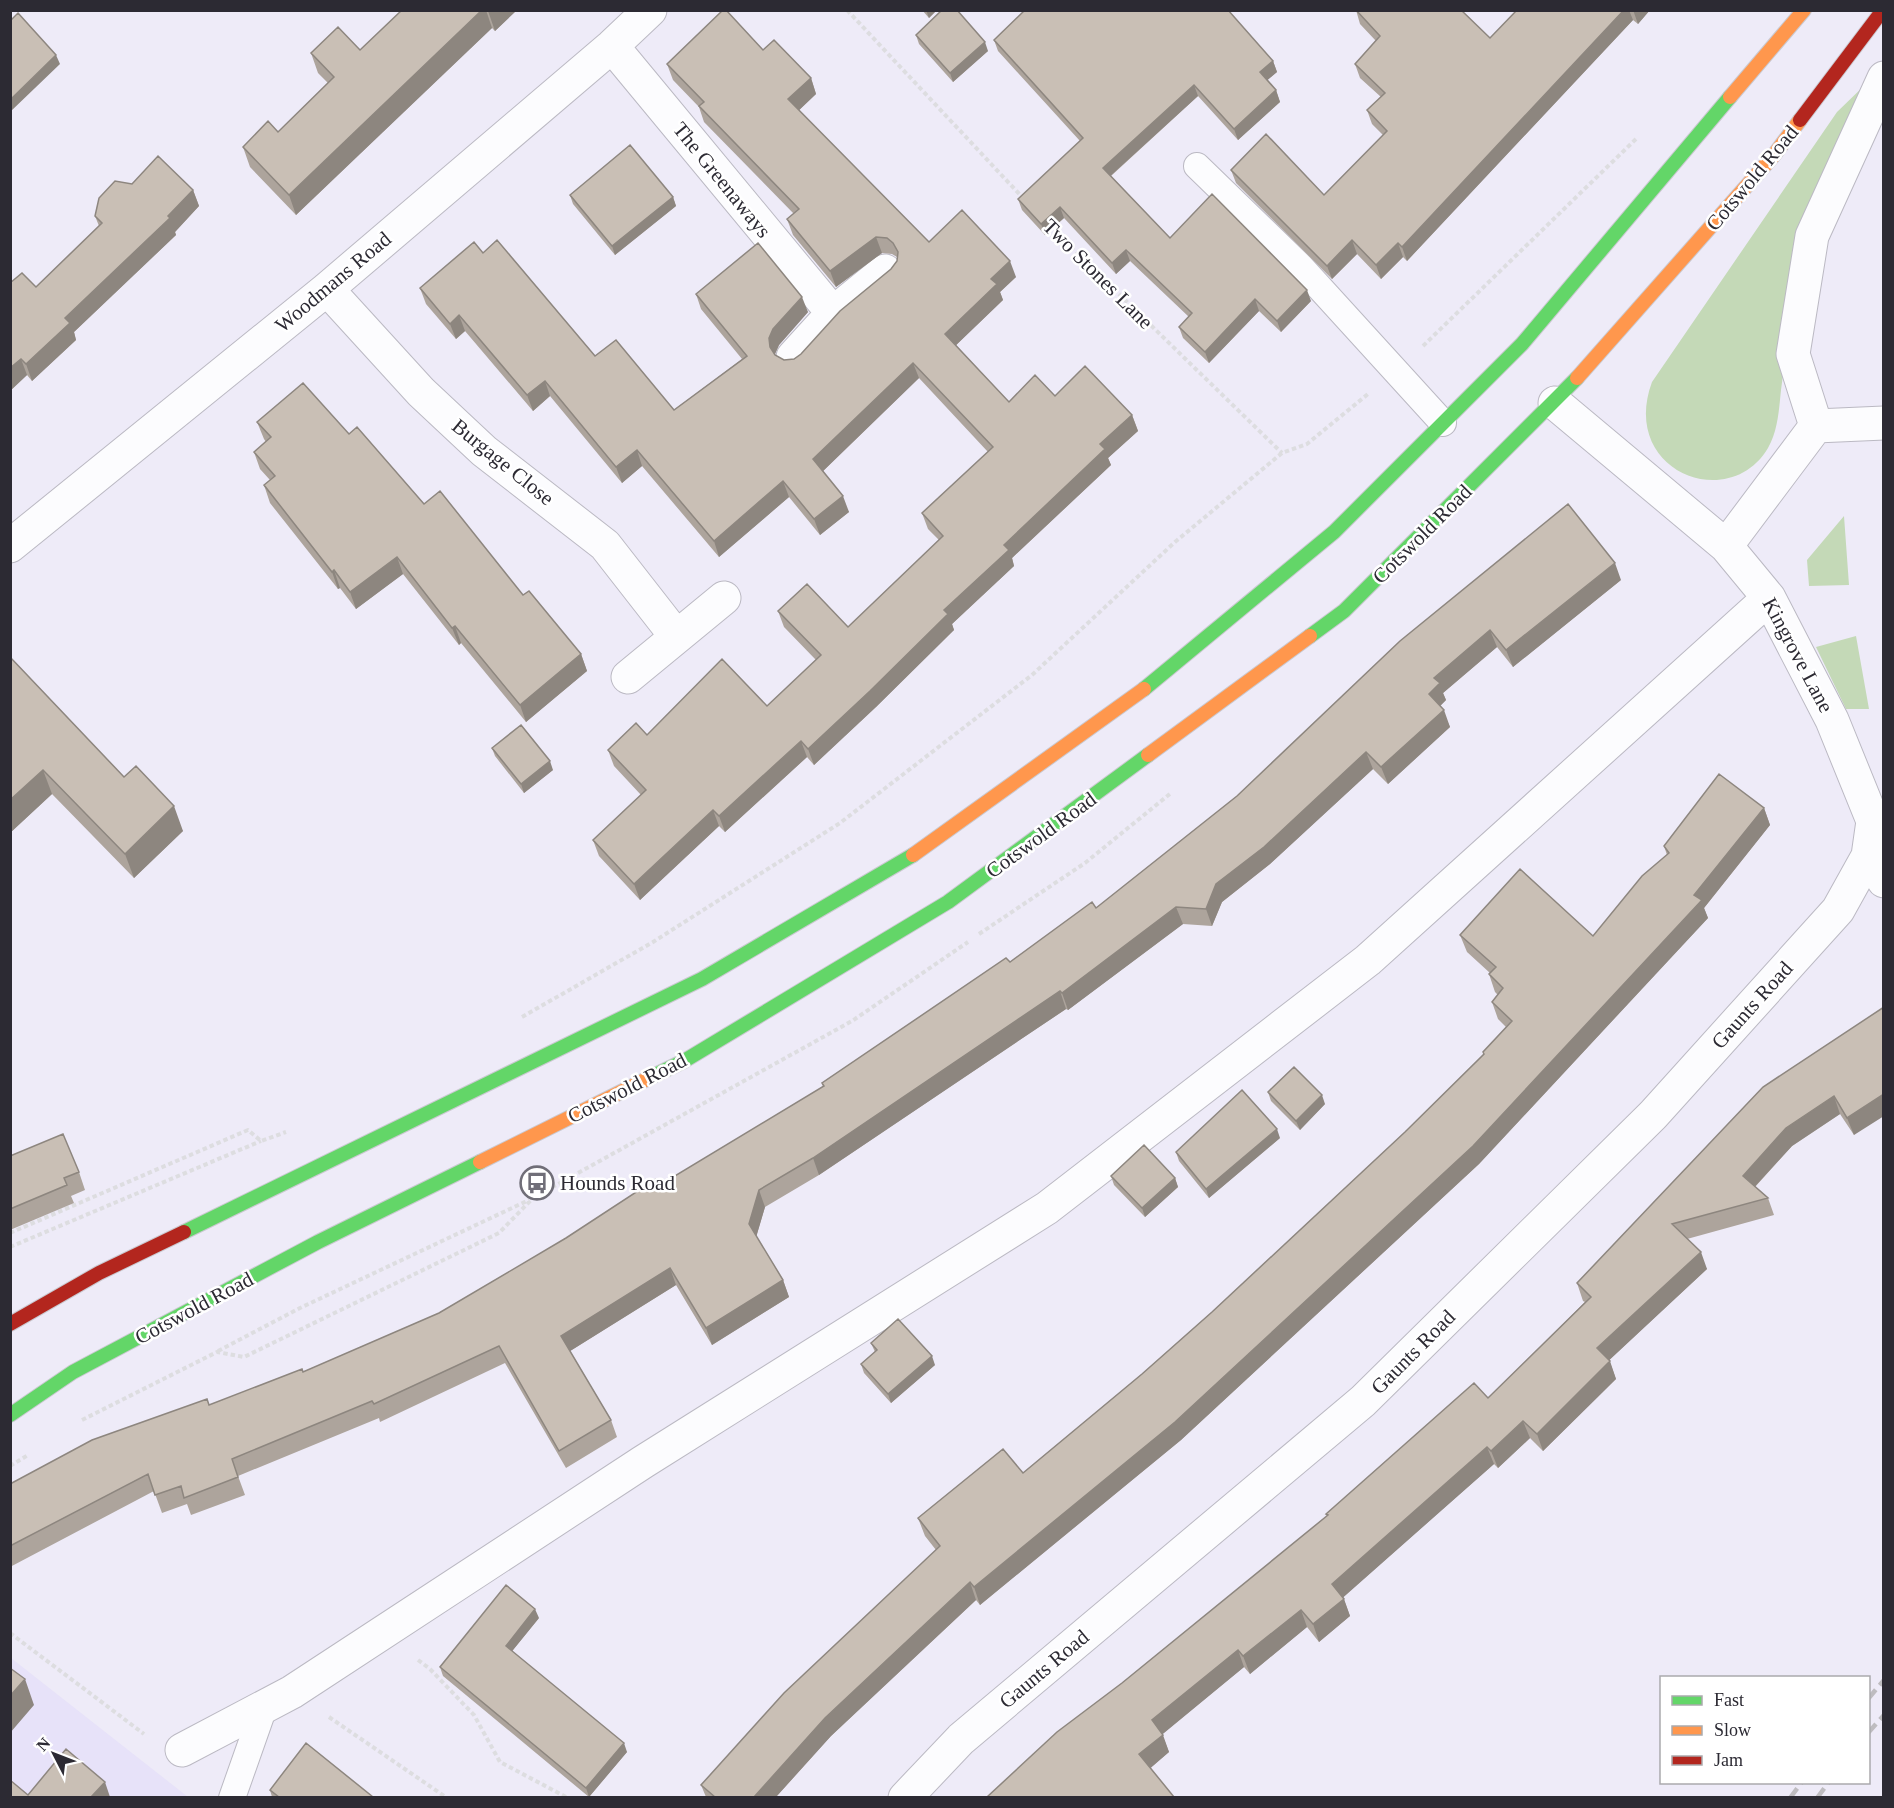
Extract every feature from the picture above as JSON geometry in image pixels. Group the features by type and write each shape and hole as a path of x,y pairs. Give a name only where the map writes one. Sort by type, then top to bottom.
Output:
{"main road":[{"path":"10,1324 99,1273 702,979 921,850 1143,690 1334,532 1522,344 1804,10"},
{"name":"Cotswold Road","path":"10,1415 73,1372 318,1242 684,1061 948,902 1344,611 1555,403 1774,155 1883,10"},
{"path":"31,1381 73,1372"}],"street":[{"name":"Woodmans Road","path":"10,546 327,288 612,46 650,10"},
{"name":"The Greenaways","path":"612,46 833,313"},
{"path":"1816,426 1793,354 1812,236 1884,78"},
{"path":"793,357 833,313 885,271"},
{"name":"Burgage Close","path":"327,288 421,392 476,444 605,545 676,636"},
{"name":"Kingrove Lane","path":"1555,403 1726,546 1769,598 1832,720 1873,821 1876,868"},
{"path":"1816,426 1884,423"},
{"path":"1726,546 1816,426"},
{"path":"628,677 724,598"},
{"path":"182,1750 263,1710 292,1692 643,1462 1047,1208 1368,960 1769,598"},
{"name":"Gaunts Road","path":"904,1797 961,1739 1363,1401 1653,1114 1876,868"}],"lane":[{"path":"1197,166 1300,266 1443,423"},
{"path":"232,1797 263,1710"}],"path":[{"path":"847,10 1024,199"},
{"path":"517,1019 653,942 840,823 1032,675 1176,542 1282,453 1307,444 1396,370 1644,132"},
{"name":"Two Stones Lane","path":"1048,225 1282,453"},
{"path":"10,1247 261,1141 294,1130"},
{"path":"10,1233 248,1131 261,1141"},
{"path":"217,1352 300,1308 533,1198"},
{"path":"10,1633 158,1744 182,1750"},
{"path":"381,1634 430,1669 474,1715 500,1762 568,1797"},
{"path":"292,1692 447,1797"}],"shaded area":[{"path":"11,1658 188,1797 11,1797"}],"green space":[{"path":"1869,81 1797,259 1779,412 1768,448 1750,468 1729,478 1705,480 1683,473 1664,459 1651,439 1646,413 1652,382 1837,112"},
{"path":"1844,516 1849,585 1809,586 1807,560"},
{"path":"1856,636 1869,709 1846,709 1816,647"}],"building":[{"path":"402,10 482,10 289,195 243,147 268,121 278,132 334,77 311,53 338,27 360,50"},
{"path":"723,10 726,10 763,50 774,40 811,78 788,99 929,242 962,210 1010,261 991,279 997,284 945,334 1009,402 1035,375 1055,396 1085,366 1132,415 1100,444 1105,449 1004,545 1009,550 944,610 948,614 870,691 808,749 801,741 719,816 713,810 634,884 593,840 646,790 608,750 636,723 647,735 722,659 767,706 821,655 778,611 807,584 848,627 943,536 922,513 993,447 913,363 813,459 843,496 814,519 783,481 714,541 637,450 616,467 545,381 527,395 459,315 450,324 420,288 474,242 483,253 497,240 595,356 616,340 674,410 747,356 696,294 758,243 802,297 773,329 769,338 770,347 775,355 784,360 794,359 801,354 840,311 891,269 897,261 898,252 887,238 876,237 830,271 787,219 799,209 699,106 704,102 667,64"},
{"path":"942,10 957,10 985,42 950,73 916,35"},
{"path":"1025,10 1228,10 1273,61 1260,72 1276,90 1234,129 1194,85 1103,168 1170,238 1212,194 1307,290 1277,321 1255,299 1205,352 1179,327 1192,313 1126,250 1112,263 1060,207 1041,224 1018,199 1083,138 994,40"},
{"path":"1356,10 1461,10 1490,38 1517,10 1624,10 1402,247 1398,243 1376,265 1352,240 1327,266 1231,170 1266,134 1324,195 1387,131 1367,110 1385,93 1355,64 1380,36"},
{"path":"18,13 56,55 10,100 10,21"},
{"path":"630,145 673,197 612,246 570,195"},
{"path":"158,156 193,190 168,216 170,218 65,318 70,323 26,364 21,359 10,368 10,283 22,273 36,287 102,223 95,216 99,198 115,181 132,184"},
{"path":"303,383 349,434 357,427 424,504 440,491 523,595 529,591 581,654 520,705 455,626 452,628 397,557 350,592 264,485 275,476 254,452 271,437 257,422"},
{"path":"1568,504 1615,563 1506,650 1490,630 1434,678 1440,683 1429,694 1444,710 1381,767 1366,752 1264,847 1216,884 1206,909 1176,907 1062,993 1060,991 813,1158 759,1190 749,1224 783,1280 706,1328 670,1268 561,1336 611,1420 559,1451 499,1346 374,1404 372,1401 232,1459 238,1477 184,1498 181,1486 155,1495 148,1474 10,1546 10,1484 92,1440 207,1399 209,1405 302,1369 303,1372 439,1313 566,1238 656,1179 660,1185 824,1086 822,1083 1006,958 1010,962 1092,902 1096,908 1237,796 1400,641"},
{"path":"10,657 124,777 136,766 174,806 125,854 43,770 10,800"},
{"path":"521,725 550,761 521,784 492,748"},
{"path":"1719,774 1764,808 1694,895 1702,900 1473,1146 1175,1422 974,1587 970,1582 825,1718 754,1797 715,1797 701,1785 784,1693 940,1546 918,1518 1003,1449 1023,1473 1142,1374 1212,1312 1405,1132 1484,1054 1483,1052 1512,1021 1492,1002 1503,988 1489,974 1496,967 1460,935 1520,869 1593,936 1642,876 1669,853 1664,846"},
{"path":"1884,1007 1884,1094 1847,1118 1834,1096 1786,1128 1743,1176 1768,1198 1672,1224 1701,1252 1597,1348 1610,1361 1537,1434 1523,1421 1491,1451 1487,1447 1332,1584 1344,1599 1313,1624 1301,1610 1243,1656 1238,1650 1152,1720 1163,1735 1139,1754 1174,1797 987,1797 1057,1732 1122,1683 1328,1515 1326,1514 1474,1383 1488,1398 1591,1297 1577,1283 1763,1087"},
{"path":"1294,1067 1322,1095 1296,1121 1268,1092"},
{"path":"1242,1090 1277,1129 1206,1189 1176,1152"},
{"path":"63,1134 79,1172 64,1178 67,1185 10,1209 10,1156"},
{"path":"1144,1145 1175,1178 1142,1208 1111,1176"},
{"path":"898,1319 932,1356 888,1394 861,1364 877,1350 871,1343"},
{"path":"506,1585 535,1609 506,1646 624,1743 586,1788 440,1667"},
{"path":"10,1668 25,1679 10,1696"},
{"path":"306,1743 373,1797 279,1797 270,1790"},
{"path":"66,1749 105,1782 91,1797 10,1797 10,1780 28,1795"}],"railway":[{"path":"1870,1697 1884,1680"},
{"path":"1870,1731 1884,1715"},
{"path":"1790,1798 1800,1784"},
{"path":"1817,1798 1828,1784"}],"traffic: fast":[{"path":"1144,689 1334,532 1522,344 1730,97"},
{"path":"1310,636 1344,611 1577,378"},
{"path":"651,1077 684,1061 948,902 1148,755"},
{"path":"184,1232 702,979 913,855"},
{"path":"10,1415 73,1372 318,1242 480,1162"}],"traffic: slow":[{"path":"1730,97 1804,10"},
{"path":"1577,378 1774,155 1800,120"},
{"path":"1148,755 1310,636"},
{"path":"913,855 1144,689"},
{"path":"480,1162 651,1077"}],"traffic: jam":[{"path":"1800,120 1883,10"},
{"path":"10,1324 99,1273 184,1232"}],"place":[{"name":"Hounds Road","path":"537,1183"}]}
